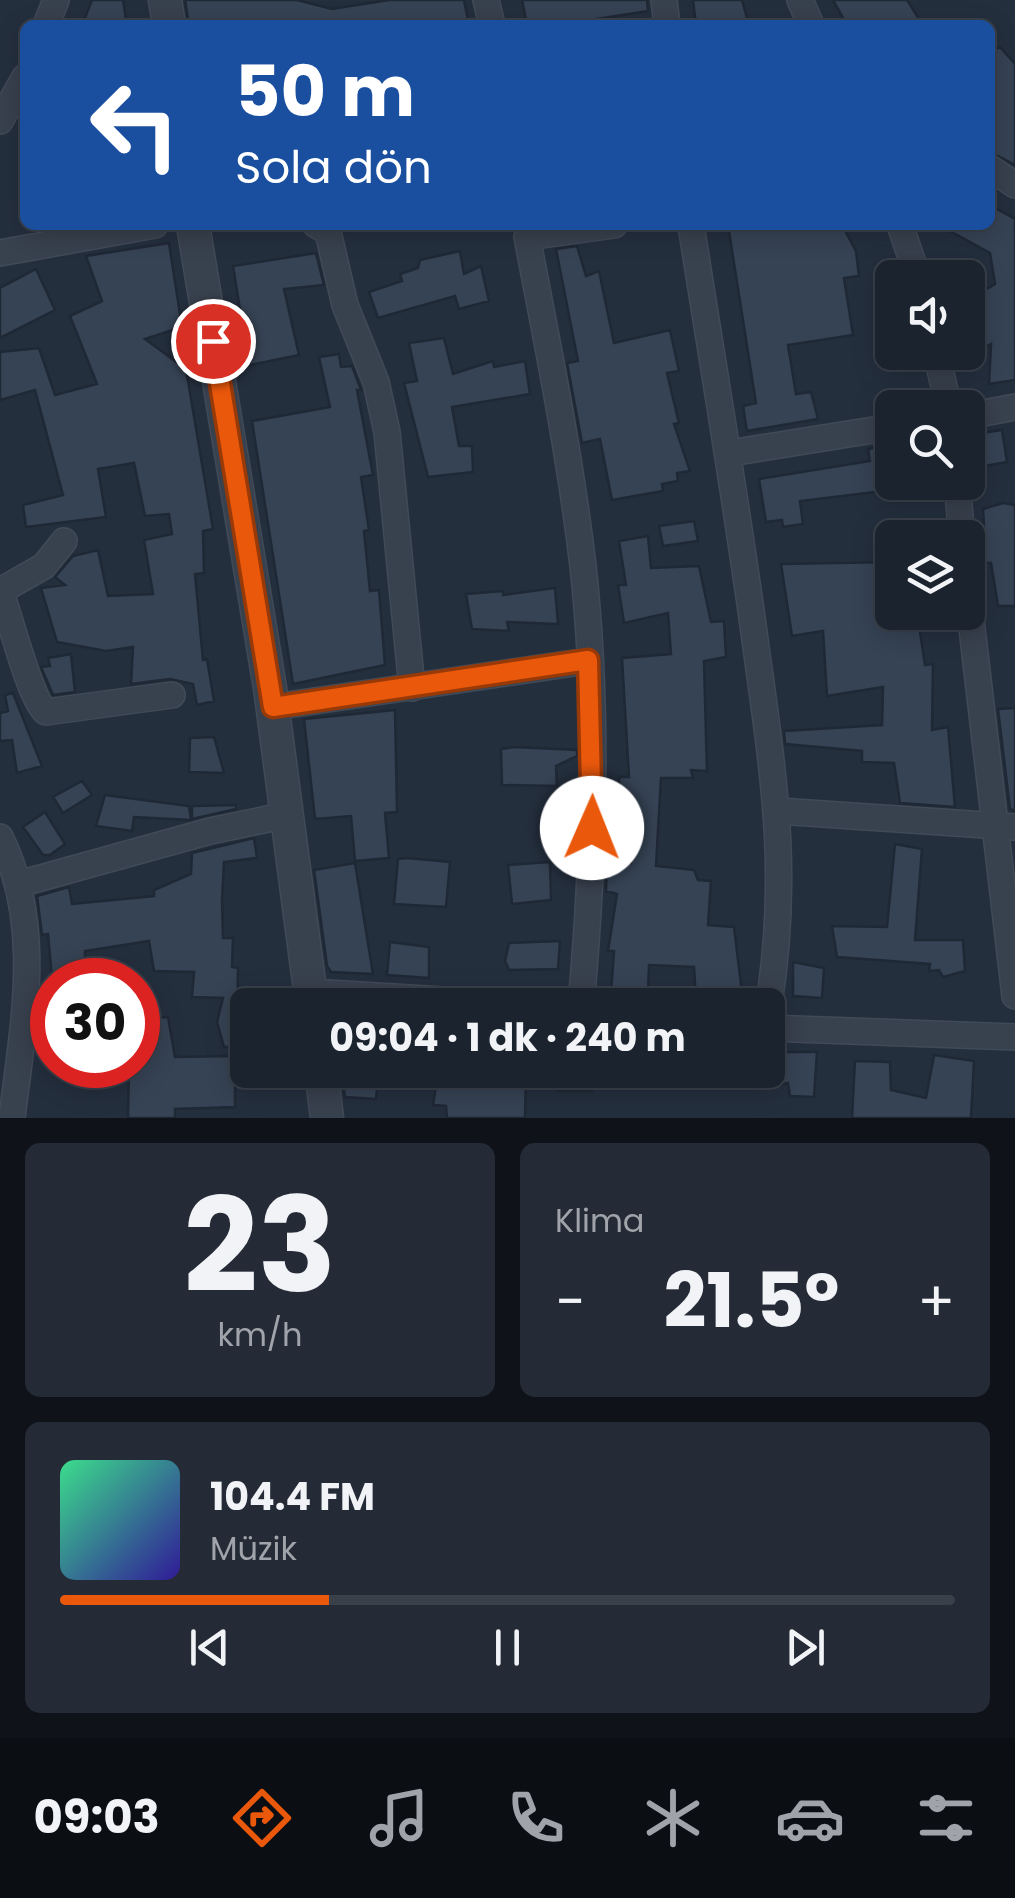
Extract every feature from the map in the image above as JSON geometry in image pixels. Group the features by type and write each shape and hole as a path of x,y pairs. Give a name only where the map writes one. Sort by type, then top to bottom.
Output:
{"street":[{"path":"0,121 20,86"},
{"path":"0,253 127,230"},
{"path":"195,230 273,707 310,988"},
{"path":"325,230 341,292 376,382 387,432 412,688"},
{"path":"578,230 527,237 566,437 583,570 593,752 590,905 583,988"},
{"path":"692,230 730,453 779,812 779,924 771,988"},
{"path":"902,230 912,260"},
{"path":"985,412 1015,406"},
{"path":"730,453 875,430"},
{"path":"64,540 44,566 0,591 24,656 32,695 46,712 172,694"},
{"path":"974,630 1005,826 1015,996"},
{"path":"273,707 588,660"},
{"path":"779,812 1005,826"},
{"path":"19,884 210,831 288,815"},
{"path":"0,837 19,884 28,964 12,1118"},
{"path":"785,1029 1015,1038"},
{"path":"323,1088 327,1118"}],"building":[{"path":"92,0 123,0 126,20 84,20"},
{"path":"185,0 297,0 332,9 389,0 464,0 468,20 188,20"},
{"path":"522,0 647,0 648,11 590,20 526,20"},
{"path":"693,0 742,0 748,20 695,20"},
{"path":"833,0 907,0 920,20 844,20"},
{"path":"1000,47 1015,64 1015,165 995,155 995,50"},
{"path":"995,208 1015,219 1015,380 989,384 991,344 985,347 985,290 995,284 990,253 948,230 995,230"},
{"path":"729,230 845,230 856,251 859,276 844,278 853,335 788,345 796,394 811,392 818,419 747,431 743,406 756,403"},
{"path":"169,243 182,327 145,339 186,369 213,529 203,531 204,573 195,574 203,660 207,659 214,701 197,705 193,684 170,679 131,684 133,647 106,651 57,642 41,588 65,585 55,577 73,556 98,550 108,596 153,594 144,540 172,534 169,514 145,516 134,463 98,469 106,517 26,527 23,505 63,495 35,390 0,400 0,352 39,348 55,395 97,384 70,316 102,301 86,256"},
{"path":"577,246 586,276 599,271 614,343 670,330 679,371 667,373 679,423 674,424 690,471 677,473 678,481 662,484 663,491 612,500 600,439 582,443 567,363 578,361 556,249"},
{"path":"460,251 464,274 481,266 489,301 459,309 455,296 378,318 369,292 402,281 400,274 418,268 420,260"},
{"path":"316,253 324,285 284,289 299,355 241,367 235,329 243,328 233,266"},
{"path":"36,269 55,310 0,338 0,288"},
{"path":"444,338 453,374 493,361 494,367 525,361 530,394 452,407 459,446 472,446 473,472 428,477 404,383 417,381 409,343"},
{"path":"339,354 341,367 352,366 361,390 357,390 373,475 361,477 369,530 364,531 370,591 379,590 385,665 293,684 252,421 330,407 319,357"},
{"path":"1002,430 1007,462 985,466 985,432"},
{"path":"875,448 875,492 800,501 803,524 783,527 782,520 766,522 759,479 870,461 868,449"},
{"path":"1003,503 1015,505 1015,606 998,606 991,563 986,563 983,509"},
{"path":"694,521 698,541 663,546 659,526"},
{"path":"648,536 651,568 699,566 711,622 724,621 726,657 704,661 707,771 691,770 693,778 661,778 656,866 694,870 698,880 711,881 708,925 734,927 741,988 695,988 694,967 649,965 648,988 611,988 614,951 608,951 617,894 606,891 607,851 631,863 631,800 620,800 619,777 629,777 622,658 671,654 668,613 624,623 618,585 626,585 619,541"},
{"path":"875,562 875,630 920,630 925,665 933,664 932,730 948,727 955,807 900,803 894,763 862,762 862,751 785,744 784,731 882,725 883,687 827,696 823,631 792,636 781,564"},
{"path":"555,588 558,624 507,622 509,631 472,629 466,594 503,591 503,595"},
{"path":"71,654 75,692 53,695 41,667 50,666 48,658"},
{"path":"13,693 42,766 17,773 12,740 0,741 0,713 8,711 5,695"},
{"path":"1015,708 1015,811 1010,809 998,709"},
{"path":"395,710 397,812 385,813 389,858 355,861 351,816 315,819 304,719"},
{"path":"214,737 224,773 189,772 190,738"},
{"path":"501,749 577,750 577,756 556,766 557,786 502,785"},
{"path":"82,781 92,795 63,813 53,797"},
{"path":"105,795 189,806 191,820 134,817 132,831 96,826"},
{"path":"236,805 236,809 192,819 192,806"},
{"path":"45,812 65,844 50,855 43,855 23,827"},
{"path":"254,838 257,858 224,862 223,938 233,938 232,967 238,968 238,988 230,988 230,1047 224,1047 217,1022 223,998 192,997 194,972 160,971 160,958 152,958 149,941 85,951 85,958 50,958 48,934 42,935 37,896 69,887 72,904 154,896 154,890 191,874 192,853"},
{"path":"895,844 922,849 915,940 963,940 965,971 943,977 939,970 929,971 930,964 837,957 832,926 887,927"},
{"path":"398,859 450,862 446,907 394,904"},
{"path":"550,862 551,900 512,904 508,865"},
{"path":"355,863 373,974 331,972 327,966 314,870"},
{"path":"560,941 558,969 509,970 505,961 509,943"},
{"path":"390,942 429,947 429,978 387,975"},
{"path":"793,962 824,968 822,998 793,996"},
{"path":"168,1017 175,1057 230,1056 230,1088 235,1088 235,1107 175,1109 175,1118 128,1118 129,1088 160,1088 160,1018"},
{"path":"785,1052 817,1052 814,1097 790,1096 788,1083 785,1084"},
{"path":"934,1055 974,1061 971,1118 852,1118 855,1061 890,1062 891,1090 926,1098"},
{"path":"344,1088 377,1088 376,1099 345,1097"},
{"path":"436,1088 526,1088 525,1118 447,1118 446,1106 433,1105"},
{"path":"558,1088 592,1088 592,1091 557,1091"}],"route":[{"path":"213,341 273,707 588,660 592,828"}]}
